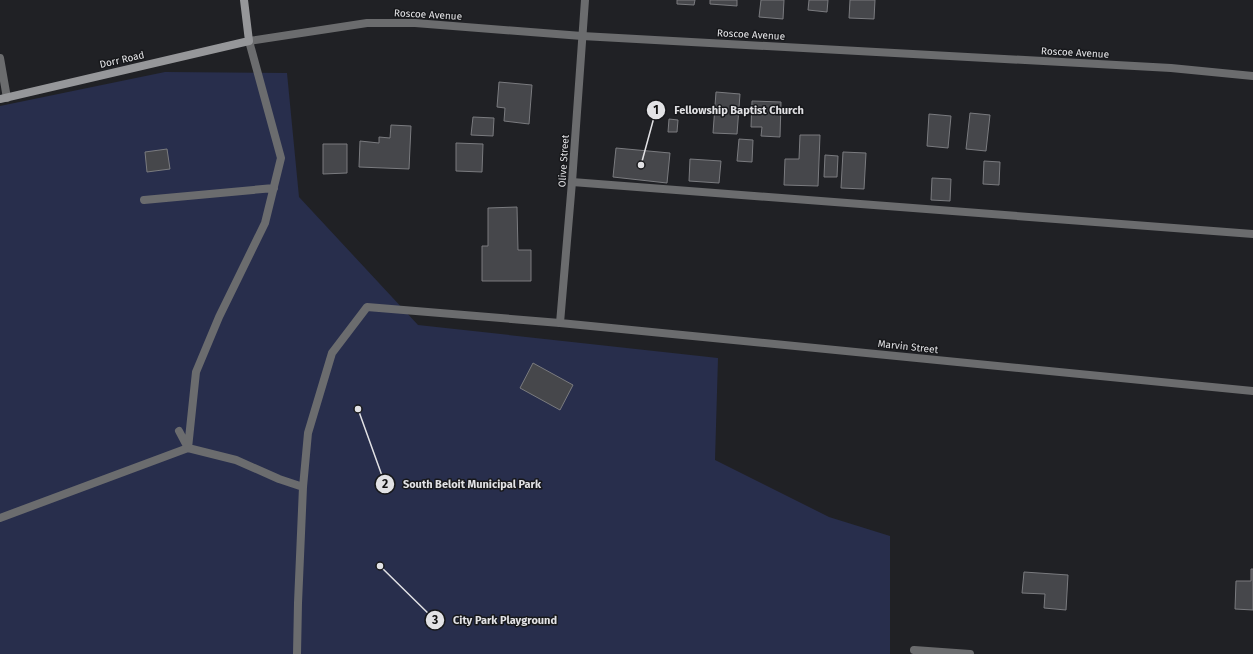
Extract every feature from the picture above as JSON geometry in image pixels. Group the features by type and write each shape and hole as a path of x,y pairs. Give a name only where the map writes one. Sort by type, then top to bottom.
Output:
{"street":[{"path":"188,448 196,372 219,317 265,223 281,158 249,41 244,0"},
{"name":"Olive Street","path":"560,323 585,0"},
{"name":"Roscoe Avenue","path":"249,41 367,22 415,23 582,36 1171,68 1253,76"},
{"name":"Dorr Road","path":"3,99 249,41"},
{"path":"0,58 3,99"},
{"path":"572,182 1253,234"},
{"path":"144,200 274,188"},
{"name":"Marvin Street","path":"303,487 308,433 332,353 367,307 560,323 1253,391"},
{"path":"180,431 188,448"},
{"path":"0,518 188,448 236,460 279,479 303,487 297,654"},
{"path":"914,650 970,654"}],"shaded area":[{"path":"165,72 287,73 299,197 418,325 718,358 715,460 829,517 890,536 890,654 0,654 0,106"}],"building":[{"path":"677,0 695,0 694,5 677,4"},
{"path":"710,0 737,0 737,6 710,4"},
{"path":"761,0 784,0 783,19 759,17"},
{"path":"809,0 828,0 827,12 808,10"},
{"path":"850,0 875,0 874,19 849,18"},
{"path":"499,82 532,85 529,124 504,121 505,108 497,107"},
{"path":"716,92 740,94 737,134 713,133"},
{"path":"752,101 781,102 780,137 761,136 762,127 751,127"},
{"path":"970,113 990,115 986,151 966,149"},
{"path":"929,114 951,116 948,148 927,146"},
{"path":"473,117 494,118 493,136 471,135"},
{"path":"669,119 678,120 677,132 668,132"},
{"path":"391,125 411,126 409,169 359,167 360,141 379,143 379,137 390,138"},
{"path":"800,135 820,135 818,186 784,185 785,159 799,159"},
{"path":"739,139 753,140 752,162 737,161"},
{"path":"456,143 483,144 482,172 456,171"},
{"path":"323,144 347,144 347,173 323,174"},
{"path":"616,148 670,153 667,183 613,177"},
{"path":"167,149 170,169 147,172 145,152"},
{"path":"843,152 866,153 864,189 841,188"},
{"path":"825,155 838,156 837,177 824,177"},
{"path":"690,159 721,161 719,183 689,181"},
{"path":"984,161 1000,162 999,185 983,184"},
{"path":"932,178 951,179 950,201 931,200"},
{"path":"517,207 518,250 531,250 531,281 482,281 482,246 488,246 488,208"},
{"path":"533,363 573,385 560,410 520,388"},
{"path":"1251,569 1253,569 1253,610 1235,609 1236,581 1251,581"},
{"path":"1024,572 1068,575 1066,610 1044,608 1045,594 1022,593"}],"place":[{"name":"Fellowship Baptist Church","path":"641,165"},
{"name":"South Beloit Municipal Park","path":"358,409"},
{"name":"City Park Playground","path":"380,566"}]}
